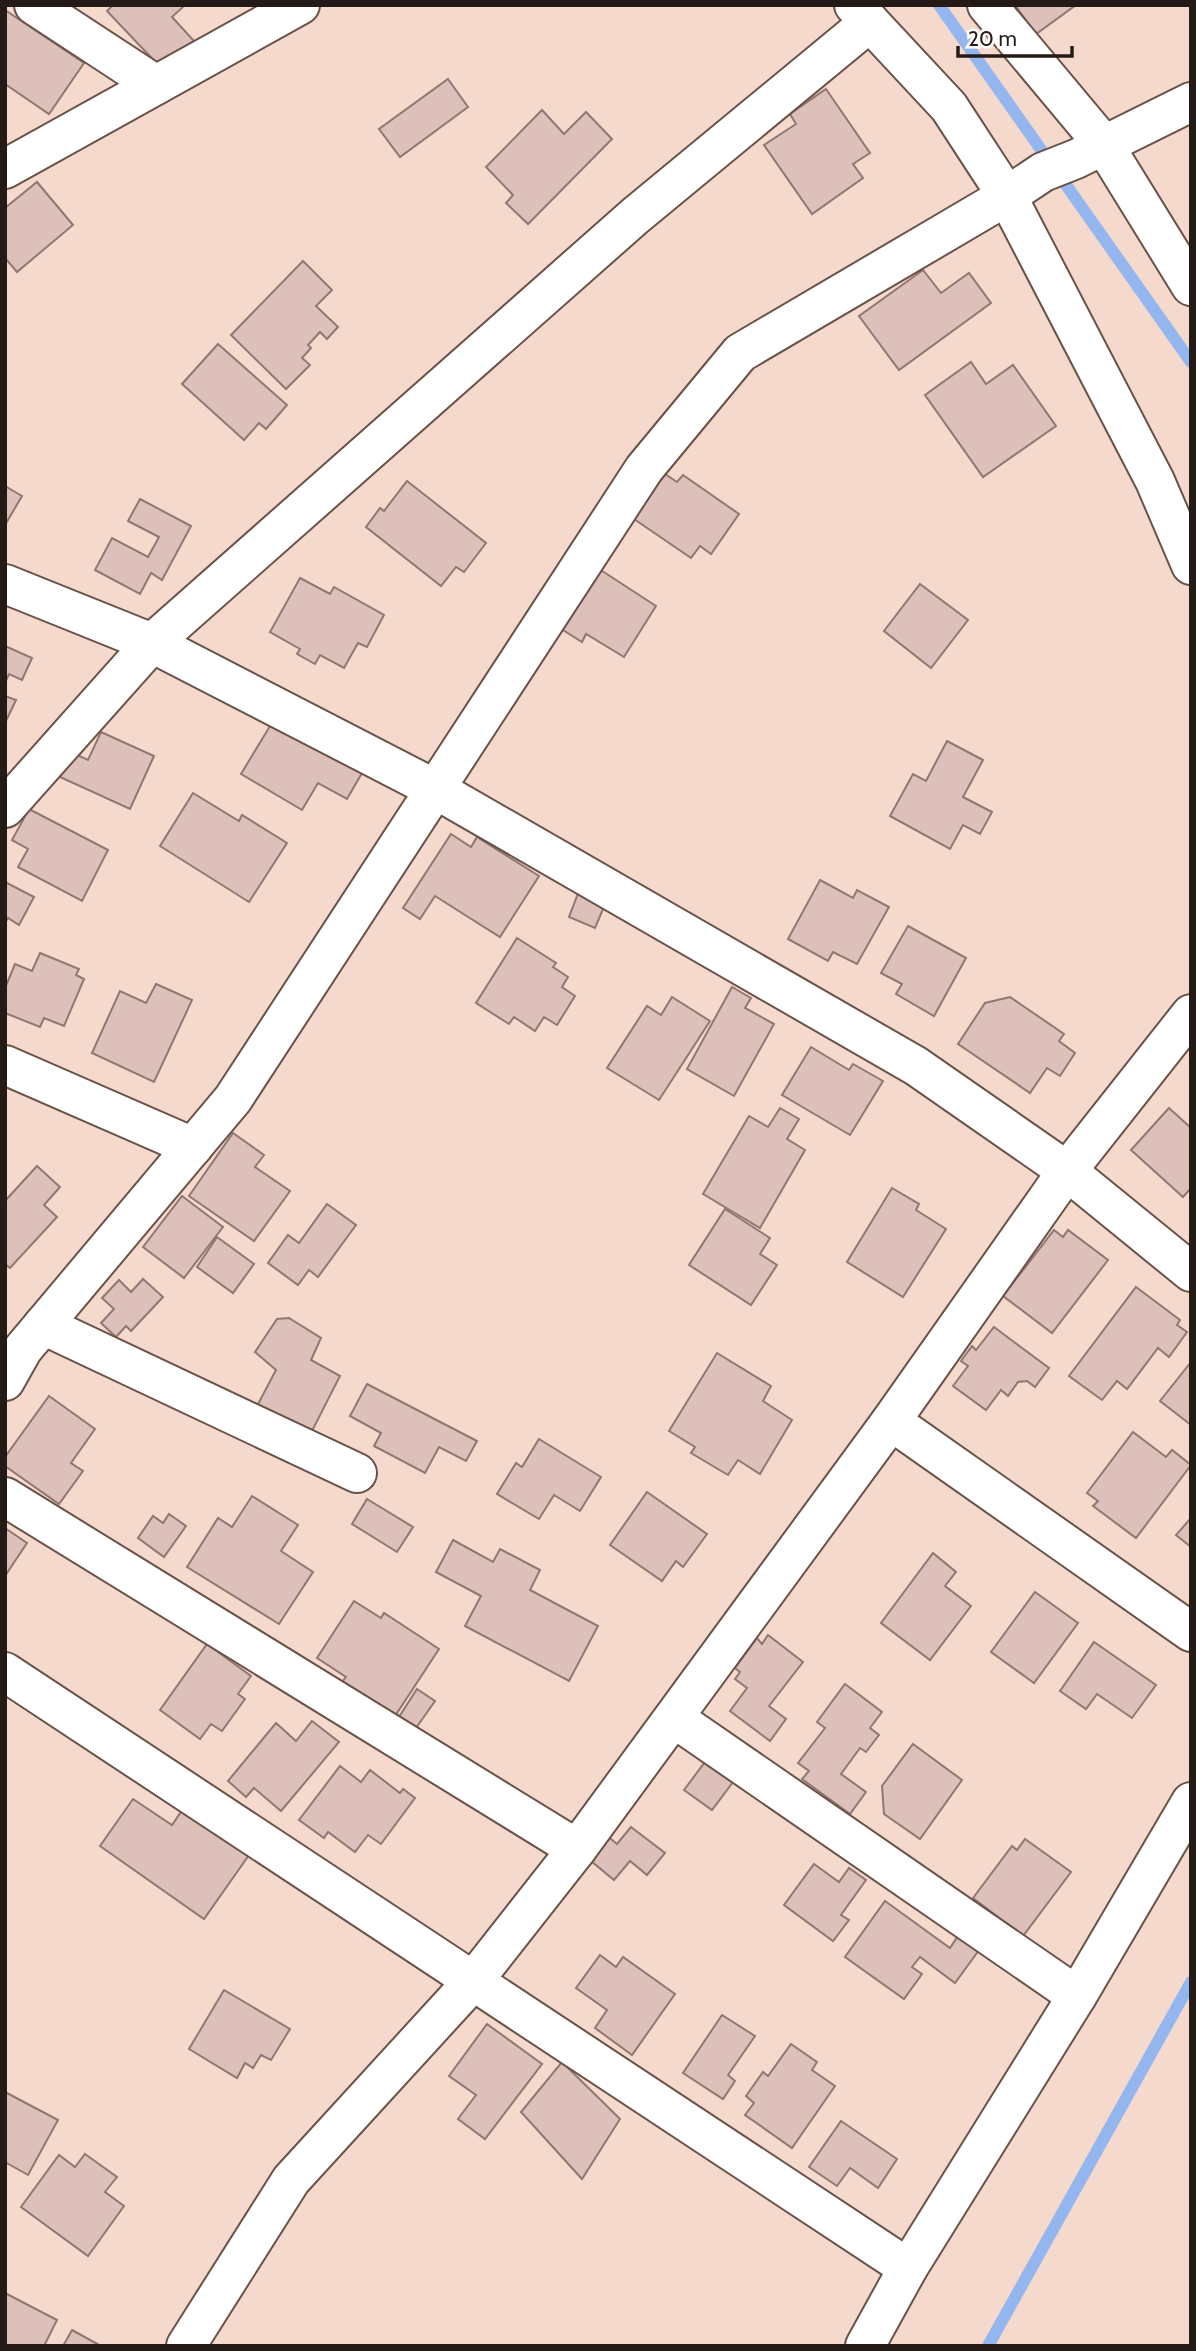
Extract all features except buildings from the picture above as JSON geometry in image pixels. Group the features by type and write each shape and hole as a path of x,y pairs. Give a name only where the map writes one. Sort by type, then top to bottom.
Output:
{"street":[{"path":"34,5 156,85"},
{"path":"5,169 300,5"},
{"path":"987,5 1075,159 1191,286"},
{"path":"5,808 152,643 862,14 948,107 1007,197 1155,481 1191,565"},
{"path":"5,1381 23,1349 233,1099 644,469 740,353 1075,159 1191,102"},
{"path":"5,584 152,643 435,789 916,1066 1067,1171 1191,1272"},
{"path":"186,2346 291,2180 474,1980 577,1849 891,1421 1067,1171 1191,1014"},
{"path":"5,1065 193,1147"},
{"path":"43,1325 357,1473"},
{"path":"891,1421 1191,1632"},
{"path":"5,1497 577,1849"},
{"path":"5,1672 908,2268"},
{"path":"674,1718 1077,1996"},
{"path":"865,2346 908,2268 1077,1996 1191,1802"}],"waterway":[{"path":"939,5 1191,362"},
{"path":"988,2346 1191,1982"}]}
